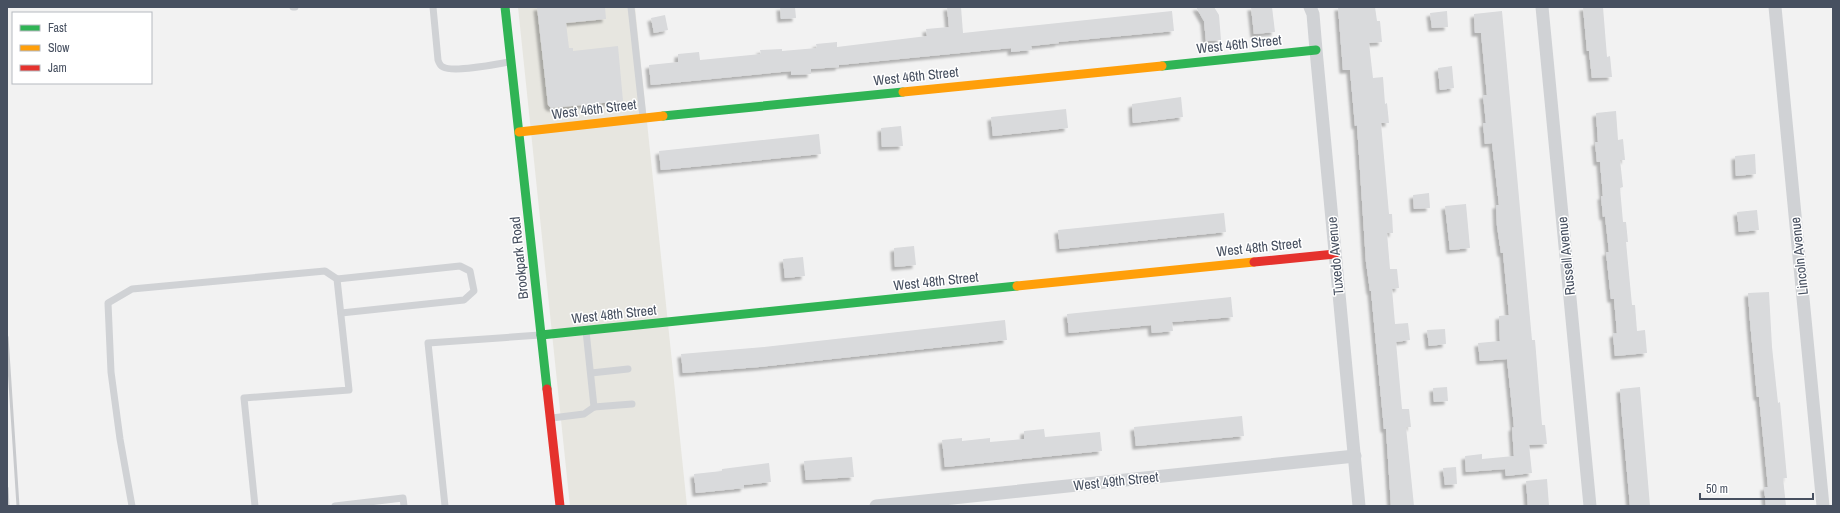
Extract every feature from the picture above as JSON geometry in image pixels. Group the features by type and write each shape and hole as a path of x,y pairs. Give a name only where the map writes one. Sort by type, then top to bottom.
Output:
{"street":[{"name":"Brookpark Road","path":"505,7 520,132 560,506"},
{"name":"Tuxedo Avenue","path":"1310,7 1313,14 1359,506"},
{"name":"Russell Avenue","path":"1542,7 1590,506"},
{"name":"Lincoln Avenue","path":"1775,7 1823,506"},
{"name":"West 46th Street","path":"520,132 643,118 1316,50"},
{"name":"West 48th Street","path":"541,335 1335,254"},
{"name":"West 49th Street","path":"876,506 1355,456"}],"lane":[{"path":"432,7 438,60 439,64 443,67 451,69 475,67 511,61"},
{"path":"631,7 643,118"},
{"path":"132,506 120,439 111,372 108,302 132,289 325,271 337,279 460,266 470,271 474,291 464,300 341,313"},
{"path":"255,506 244,398 348,390 337,279"},
{"path":"586,331 594,407"},
{"path":"444,506 428,343 541,335"},
{"path":"591,373 628,369"},
{"path":"550,419 584,414 594,407 632,404"},
{"path":"335,506 403,498 404,506"}],"shaded area":[{"path":"518,7 635,7 687,506 570,506"}],"building":[{"path":"537,7 605,7 606,19 566,23 569,48 573,48 573,51 618,46 623,101 551,108 548,105"},
{"path":"780,7 795,7 796,18 781,19"},
{"path":"947,7 961,7 963,33 1172,11 1174,31 1058,42 1059,43 1031,46 1032,50 1011,52 1011,48 839,65 839,67 811,69 811,74 791,75 791,71 651,85 649,65 678,62 678,54 699,52 700,60 761,54 760,50 782,49 782,51 817,48 816,44 837,42 837,47 927,36 926,29 949,27"},
{"path":"1196,7 1214,7 1219,15 1221,40 1206,41 1204,21"},
{"path":"1251,7 1272,7 1275,32 1254,34"},
{"path":"1338,7 1375,7 1377,21 1380,21 1382,42 1369,43 1373,78 1383,77 1385,104 1387,103 1389,123 1381,123 1389,214 1392,214 1393,233 1387,233 1390,269 1397,269 1399,288 1392,289 1395,324 1408,323 1410,340 1396,342 1402,409 1409,409 1411,427 1406,427 1414,506 1391,506 1386,429 1384,429 1371,291 1366,262 1357,125 1355,126 1350,70 1343,70"},
{"path":"1583,7 1603,7 1607,57 1610,56 1612,77 1592,78 1589,51 1587,51"},
{"path":"1447,11 1448,27 1432,28 1430,13"},
{"path":"1502,11 1532,340 1535,340 1542,425 1545,425 1547,444 1529,445 1532,473 1506,476 1505,469 1466,472 1465,456 1482,454 1482,459 1514,456 1512,428 1514,427 1507,359 1480,361 1478,343 1500,341 1499,316 1509,315 1503,253 1501,253 1497,226 1496,205 1499,205 1492,143 1485,144 1483,123 1486,123 1483,95 1487,95 1481,33 1475,33 1474,14"},
{"path":"665,15 668,30 654,33 651,18"},
{"path":"1452,66 1454,88 1440,90 1438,68"},
{"path":"1181,97 1183,117 1133,123 1132,104"},
{"path":"1066,109 1068,128 993,136 991,117"},
{"path":"1616,111 1618,140 1623,139 1625,160 1620,160 1623,187 1620,188 1623,222 1626,222 1628,242 1626,242 1632,305 1635,305 1637,331 1645,330 1647,353 1615,356 1613,334 1617,333 1614,299 1611,299 1606,252 1609,252 1605,216 1603,217 1600,162 1597,162 1595,142 1598,142 1596,113"},
{"path":"901,126 903,146 882,147 881,128"},
{"path":"819,134 821,154 661,170 659,151"},
{"path":"1755,154 1756,174 1736,176 1735,156"},
{"path":"1429,193 1430,208 1414,209 1413,195"},
{"path":"1466,204 1470,248 1450,250 1445,206"},
{"path":"1757,210 1759,230 1739,232 1737,212"},
{"path":"1224,213 1226,232 1060,249 1058,230"},
{"path":"914,246 916,265 895,267 894,248"},
{"path":"803,257 805,276 785,278 783,259"},
{"path":"1769,292 1772,347 1778,403 1780,402 1787,478 1783,478 1786,506 1766,506 1764,487 1768,487 1759,397 1757,397 1750,321 1748,293"},
{"path":"1231,297 1233,317 1172,322 1173,331 1152,333 1151,325 1069,333 1067,314"},
{"path":"1005,320 1007,340 759,367 683,373 681,354 764,347"},
{"path":"1445,329 1446,344 1429,346 1427,330"},
{"path":"1447,387 1448,401 1434,402 1433,388"},
{"path":"1640,387 1650,506 1630,506 1620,389"},
{"path":"1242,416 1244,436 1136,446 1134,427"},
{"path":"1044,429 1045,437 1100,432 1102,451 945,467 942,440 962,438 962,441 990,438 990,442 1024,439 1024,431"},
{"path":"852,457 854,477 806,480 804,461"},
{"path":"769,463 771,482 744,485 744,488 696,493 694,474"},
{"path":"1456,467 1457,484 1445,485 1443,468"},
{"path":"1547,479 1549,506 1528,506 1526,481"}],"railway":[{"path":"7,337 18,506"},
{"path":"7,488 8,506"}],"traffic: fast":[{"path":"505,7 547,389"},
{"path":"1162,66 1316,50"},
{"path":"663,116 903,92"},
{"path":"541,335 1017,286"}],"traffic: slow":[{"path":"903,92 1162,66"},
{"path":"519,132 663,116"},
{"path":"1017,286 1254,262"}],"traffic: jam":[{"path":"1254,262 1335,254"},
{"path":"547,389 560,506"}]}
